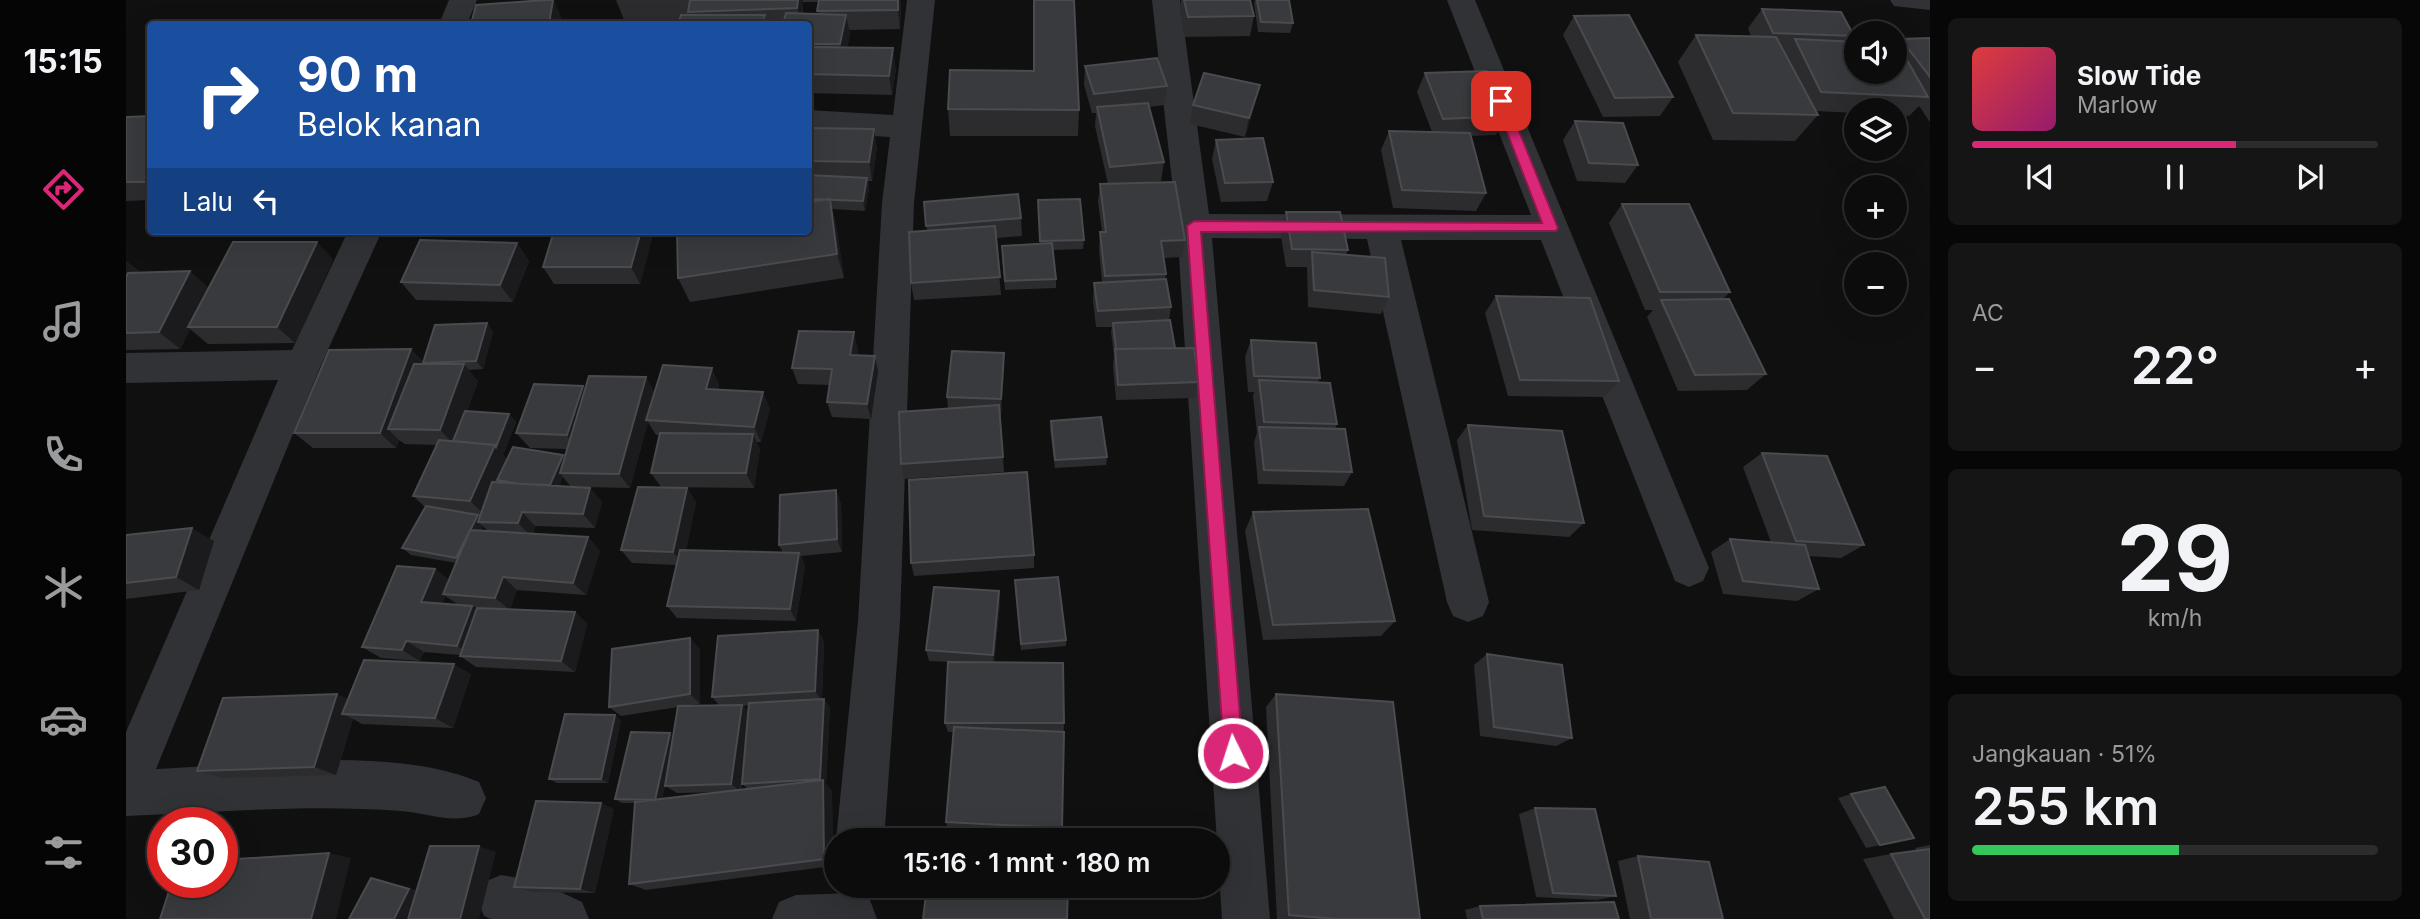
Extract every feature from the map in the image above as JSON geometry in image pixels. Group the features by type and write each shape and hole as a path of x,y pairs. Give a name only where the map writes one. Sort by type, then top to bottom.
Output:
{"street":[{"path":"454,21 463,0"},
{"path":"861,828 879,621 898,203 921,0"},
{"path":"1166,0 1194,226 1246,919"},
{"path":"1461,0 1689,568"},
{"path":"1903,0 1930,1"},
{"path":"812,121 906,127"},
{"path":"1194,226 1551,228"},
{"path":"1381,227 1468,602"},
{"path":"126,786 303,365 363,235"},
{"path":"126,368 303,365"},
{"path":"126,793 346,784 405,788 463,798"},
{"path":"501,899 537,905 565,919"},
{"path":"796,919 854,907"}],"building":[{"path":"553,0 550,21 472,21 476,5"},
{"path":"690,0 798,0 797,8 688,12"},
{"path":"819,0 898,0 898,10 817,11"},
{"path":"1034,0 1074,0 1079,110 948,109 950,70 1034,71"},
{"path":"1184,0 1250,0 1254,16 1188,17"},
{"path":"1257,0 1289,0 1293,23 1261,22"},
{"path":"1762,9 1841,12 1846,21 1844,36 1773,33"},
{"path":"786,13 846,15 840,44 812,44 812,21 784,21"},
{"path":"681,15 765,15 764,21 679,21"},
{"path":"1629,15 1673,97 1615,98 1574,16"},
{"path":"1696,35 1776,37 1818,115 1733,113"},
{"path":"1930,38 1930,77 1907,47 1907,39"},
{"path":"1795,39 1844,41 1844,84 1907,84 1907,60 1928,97 1821,92"},
{"path":"812,47 893,48 889,76 812,74"},
{"path":"1157,58 1167,86 1094,94 1085,66"},
{"path":"1487,71 1506,116 1443,119 1425,73"},
{"path":"1204,73 1260,85 1249,118 1193,105"},
{"path":"1148,103 1164,162 1110,167 1097,107"},
{"path":"147,116 147,182 126,182 127,117"},
{"path":"1575,121 1623,123 1638,165 1589,163"},
{"path":"812,128 874,129 869,162 812,161"},
{"path":"1389,131 1470,133 1486,193 1402,190"},
{"path":"1263,138 1273,182 1225,183 1216,140"},
{"path":"812,175 867,178 863,201 812,199"},
{"path":"1175,182 1185,240 1161,241 1166,274 1105,276 1100,232 1106,232 1100,184"},
{"path":"1018,194 1021,218 926,226 924,202"},
{"path":"830,199 837,254 678,278 677,235 812,235 812,201"},
{"path":"1080,199 1084,240 1040,241 1038,200"},
{"path":"1622,204 1689,204 1730,292 1660,292"},
{"path":"1286,212 1340,212 1348,250 1292,249"},
{"path":"995,226 1000,277 911,283 909,232"},
{"path":"553,235 640,235 631,267 543,267"},
{"path":"420,240 517,243 500,285 401,282"},
{"path":"233,242 317,242 277,327 188,327"},
{"path":"1052,243 1056,279 1005,281 1002,246"},
{"path":"1312,252 1385,258 1389,297 1314,290"},
{"path":"190,271 159,332 126,333 128,273"},
{"path":"1166,279 1171,307 1098,311 1094,283"},
{"path":"1496,296 1590,298 1619,381 1520,380"},
{"path":"1729,299 1766,374 1695,375 1661,300"},
{"path":"1170,320 1175,348 1116,349 1113,323"},
{"path":"487,323 476,361 423,363 435,325"},
{"path":"799,331 854,332 850,355 875,356 867,404 827,402 832,369 792,368"},
{"path":"1251,340 1316,343 1320,378 1254,376"},
{"path":"1194,348 1199,382 1118,385 1115,349"},
{"path":"411,349 380,433 294,433 329,350"},
{"path":"952,351 1004,353 1001,399 947,397"},
{"path":"414,364 464,364 440,430 388,429"},
{"path":"663,365 712,368 706,389 763,392 754,427 646,420"},
{"path":"589,376 646,377 619,474 560,473"},
{"path":"1259,380 1330,383 1337,424 1264,422"},
{"path":"534,384 583,386 567,435 516,433"},
{"path":"999,405 1003,457 901,464 899,412"},
{"path":"465,411 509,414 496,447 453,441"},
{"path":"1101,417 1107,457 1055,460 1051,421"},
{"path":"1468,425 1562,431 1584,523 1484,516"},
{"path":"1259,427 1345,429 1352,472 1264,470"},
{"path":"660,433 753,434 746,473 651,473"},
{"path":"439,440 495,445 470,501 413,496"},
{"path":"513,447 563,455 550,485 497,480"},
{"path":"1762,453 1827,456 1864,545 1796,541"},
{"path":"1027,472 1034,555 911,563 909,480"},
{"path":"492,482 590,488 583,514 522,512 518,523 478,522"},
{"path":"638,487 687,488 673,552 621,550"},
{"path":"836,490 837,539 779,545 780,495"},
{"path":"426,506 478,515 456,558 402,548"},
{"path":"1368,509 1395,621 1273,625 1253,512"},
{"path":"192,528 176,577 126,583 126,535"},
{"path":"470,530 588,537 573,583 503,577 495,598 443,594"},
{"path":"1730,539 1805,545 1819,589 1743,581"},
{"path":"680,550 799,553 790,609 667,606"},
{"path":"397,566 435,569 421,602 472,606 457,646 406,641 402,650 362,647"},
{"path":"1058,577 1066,640 1021,644 1015,580"},
{"path":"934,587 999,591 993,655 926,650"},
{"path":"477,608 575,612 561,661 460,656"},
{"path":"818,630 815,691 712,697 718,636"},
{"path":"690,638 690,694 609,707 612,649"},
{"path":"1487,654 1562,665 1572,738 1494,727"},
{"path":"364,660 454,664 435,718 342,714"},
{"path":"948,662 1063,663 1064,723 945,723"},
{"path":"337,694 314,767 197,771 223,698"},
{"path":"1276,694 1393,702 1420,919 1336,919 1289,915"},
{"path":"824,699 820,779 742,784 749,703"},
{"path":"742,705 731,784 665,786 678,706"},
{"path":"565,714 615,715 601,779 549,779"},
{"path":"954,727 1064,732 1062,828 946,822"},
{"path":"631,732 670,733 655,800 615,799"},
{"path":"823,780 824,859 629,884 635,802"},
{"path":"1885,787 1914,838 1880,845 1851,794"},
{"path":"536,801 601,803 580,889 514,887"},
{"path":"1535,808 1595,809 1616,896 1553,893"},
{"path":"430,846 479,846 460,919 408,919"},
{"path":"1930,849 1930,919 1925,919 1891,854"},
{"path":"329,853 311,919 160,919 167,898 238,898 238,859"},
{"path":"1638,856 1709,862 1723,919 1651,919"},
{"path":"371,878 409,889 394,919 349,919"},
{"path":"926,898 1068,898 1067,919 923,919"},
{"path":"1614,902 1619,919 1483,919 1480,906"}],"route":[{"path":"1233,753 1194,226 1551,228 1501,101"}]}
